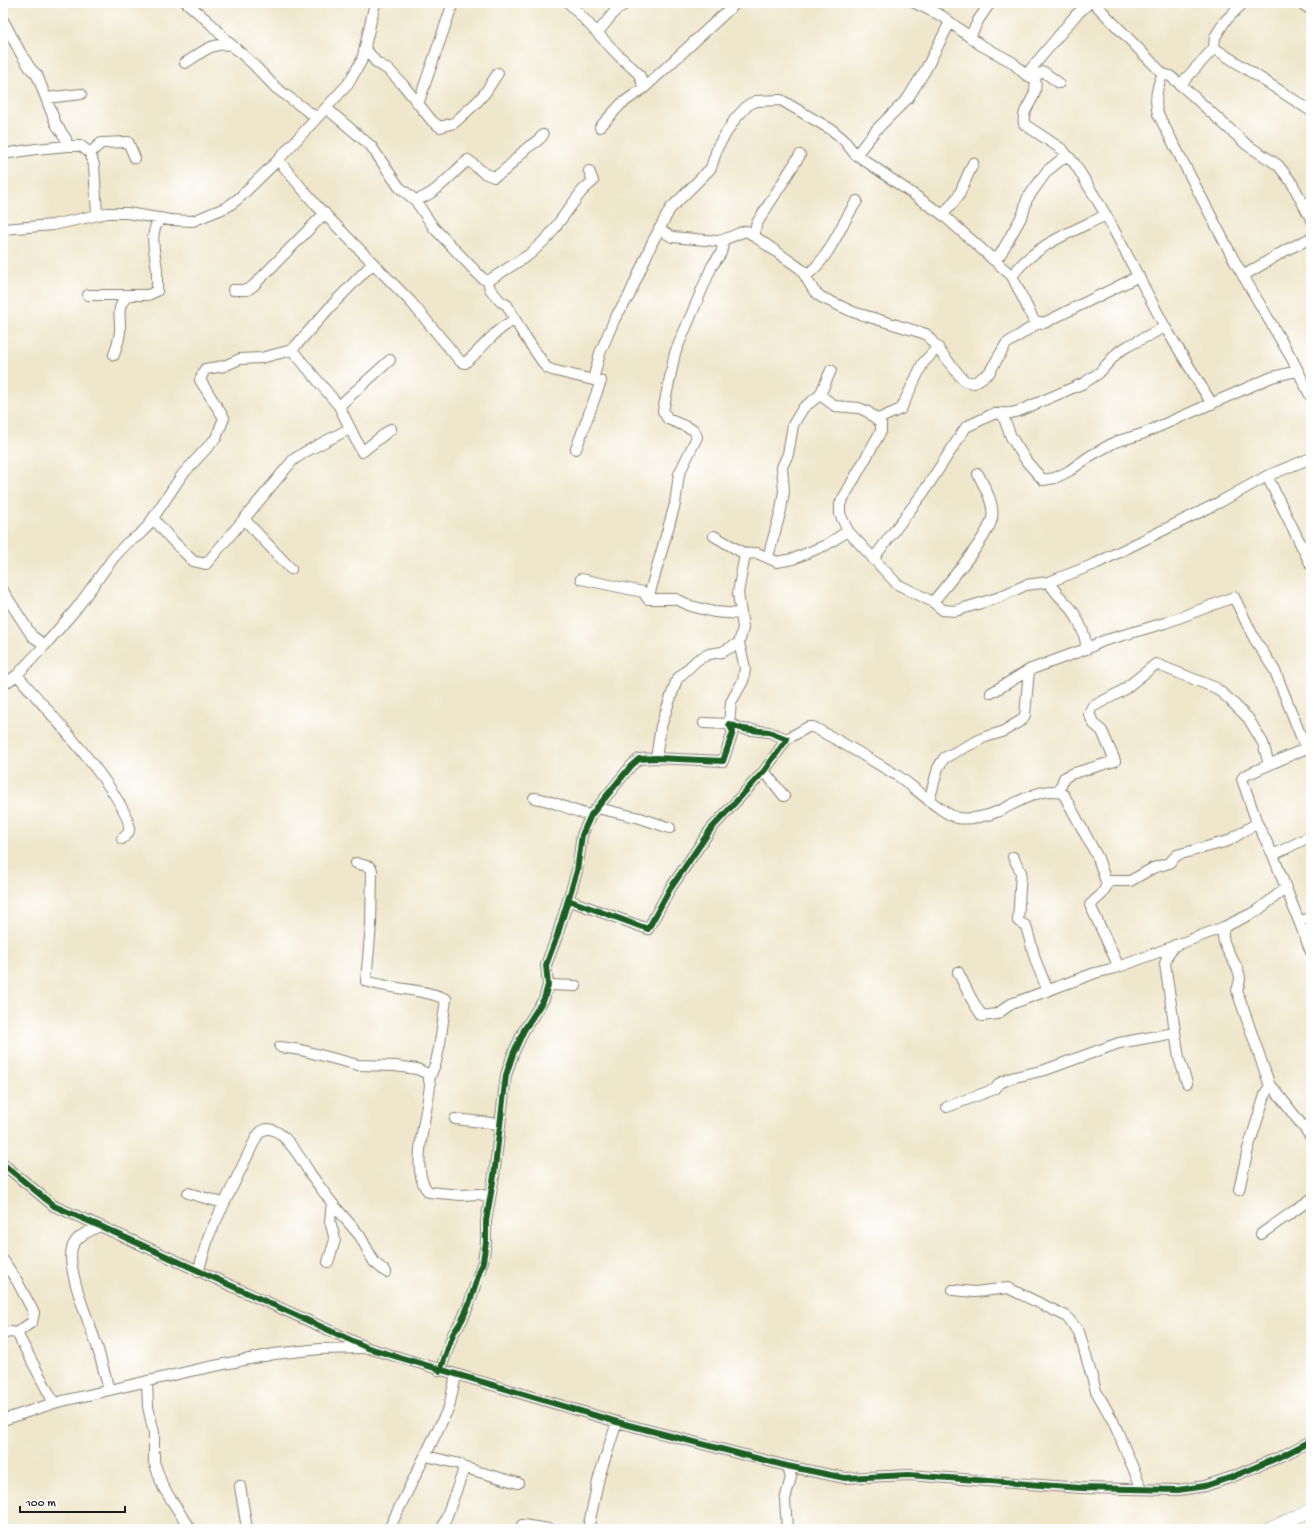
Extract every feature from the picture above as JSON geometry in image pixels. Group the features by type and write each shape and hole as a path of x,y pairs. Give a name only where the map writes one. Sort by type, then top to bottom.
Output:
{"main road":[{"path":"1270,1529 1311,1510"}],"street":[{"path":"187,3 253,64 276,88 317,118"},
{"path":"3,229 53,226 97,214 127,213 193,221 227,207 238,199 278,160 348,84 358,69 375,3"},
{"path":"418,104 453,3"},
{"path":"569,3 598,32 618,55 639,74 644,88"},
{"path":"598,32 615,6 627,3"},
{"path":"600,127 621,104 644,88 736,3"},
{"path":"915,3 950,22 986,48 1012,62 1030,77 1036,94 1023,115 1024,124 1063,150 1075,164 1106,215 1165,327 1212,404"},
{"path":"970,37 979,19 990,3"},
{"path":"1030,77 1075,16 1089,3"},
{"path":"1094,3 1163,74 1170,76 1247,145 1278,165 1292,183 1311,219"},
{"path":"1180,85 1214,48 1215,36 1225,21 1243,3"},
{"path":"1301,3 1311,10"},
{"path":"3,20 20,52 30,68 37,75 56,124 66,139 67,146"},
{"path":"856,155 876,130 908,98 926,69 950,22"},
{"path":"185,63 211,46 220,43 231,44"},
{"path":"364,48 376,62 390,72 432,121 440,127 454,123 485,92 498,73"},
{"path":"1214,48 1311,111"},
{"path":"1030,77 1044,72 1059,83"},
{"path":"1163,74 1159,82 1155,101 1158,114 1176,152 1243,276 1292,359 1311,397"},
{"path":"46,98 81,94"},
{"path":"594,380 600,353 615,318 629,296 659,229 670,209 711,168 718,146 735,119 748,105 756,101 782,100 832,130 843,139 856,155 942,215 1012,276 1034,321 1038,323"},
{"path":"326,108 371,146 400,187 415,200 434,228 482,278 488,281 490,289 500,301 508,305 514,320 546,366 552,370 601,381 576,449"},
{"path":"415,200 423,198 435,191 468,160 484,173 494,177 501,174 527,148 539,142 543,135"},
{"path":"3,154 67,146 128,142 136,158"},
{"path":"90,153 101,143"},
{"path":"81,146 90,153 94,165 97,214"},
{"path":"752,232 800,155"},
{"path":"992,259 1000,255 1023,214 1027,199 1047,171 1067,155"},
{"path":"278,160 325,213 411,302 460,361 465,363 492,335 514,320"},
{"path":"942,215 959,195 973,163"},
{"path":"488,281 530,254 548,237 582,191 593,180 590,171"},
{"path":"802,272 808,274 818,269 838,236 847,214 856,201"},
{"path":"233,290 247,290 253,286 325,213"},
{"path":"1012,276 1019,266 1042,247 1106,215"},
{"path":"88,295 148,295 156,291 157,272 153,240 157,222 160,218"},
{"path":"659,229 672,236 724,240 738,233 752,232 802,272 814,291 821,297 853,312 926,334 960,376 966,381 974,383 989,373 1006,344 1038,323 1044,323 1139,276"},
{"path":"1243,276 1286,250 1311,238"},
{"path":"648,599 675,504 678,474 697,437 694,430 668,419 663,412 675,353 712,266 721,253 724,240"},
{"path":"3,685 18,675 45,645 76,609 114,557 127,543 139,535 153,518 182,475 216,438 224,418 200,380 205,369 224,366 240,360 261,358 292,350 330,306 373,263"},
{"path":"114,355 120,329 118,316 120,305 128,296"},
{"path":"873,559 923,492 966,427 993,414 1019,411 1084,382 1099,373 1118,352 1165,327"},
{"path":"878,419 901,409 923,363 938,347"},
{"path":"292,350 338,406 362,452 391,429"},
{"path":"338,406 390,360"},
{"path":"768,557 781,510 784,491 782,467 788,454 793,425 802,408 820,395 831,370"},
{"path":"1002,413 1012,437 1027,462 1043,480 1055,478 1069,471 1090,456 1115,442 1142,434 1272,377 1297,371"},
{"path":"820,395 836,406 859,408 881,422 881,431 840,504 840,514 848,531 897,584 933,602 943,610 955,611 997,598 1026,586 1049,582 1095,564 1220,502 1267,476 1311,458"},
{"path":"153,518 169,538 193,561 206,564 293,460 349,429"},
{"path":"933,602 980,541 992,518 992,506 978,474"},
{"path":"1267,476 1311,565"},
{"path":"244,519 290,569"},
{"path":"714,536 745,554 757,553 777,562 793,559 826,545 848,531"},
{"path":"440,1371 453,1334 462,1320 469,1304 483,1261 506,1075 513,1054 524,1030 544,999 548,985 546,965 577,871 582,835 594,811 603,798 615,786 630,766 639,759 656,758 723,761 733,732 728,724 731,702 742,681 745,668 739,643 743,628 738,593 745,554"},
{"path":"581,579 643,592 648,599"},
{"path":"1049,582 1053,591 1072,611 1085,640 1086,649"},
{"path":"3,591 32,636 45,645"},
{"path":"991,693 1029,670 1086,649 1103,641 1165,623 1234,597 1254,638 1275,671 1309,748 1244,776 1242,779 1257,823 1273,855 1311,952"},
{"path":"648,599 676,599 691,606 714,612 740,614"},
{"path":"656,758 661,726 677,679 697,660 710,654 722,652 739,643"},
{"path":"1059,791 1064,778 1071,774 1115,762 1102,731 1094,724 1089,714 1092,707 1122,691 1156,664 1216,688 1229,699 1248,718 1262,743 1269,765"},
{"path":"929,800 938,768 944,758 985,737 1002,732 1022,720 1025,715 1029,670"},
{"path":"18,675 92,764 124,808 130,830 122,839"},
{"path":"704,723 728,724 743,729 769,732 787,739"},
{"path":"568,900 648,929 670,888 711,829 764,771 787,739 808,727 813,727 846,744 898,777 956,818 971,818 998,811 1026,797 1054,790 1059,791 1064,795 1098,858 1106,881 1105,890 1090,905 1119,967"},
{"path":"764,771 784,796"},
{"path":"534,798 547,799 581,813 594,811 640,818 670,828"},
{"path":"1106,881 1130,881 1153,868 1169,863 1177,855 1228,840 1257,823"},
{"path":"1273,855 1311,836"},
{"path":"1013,857 1021,872 1018,921 1026,926 1036,962 1048,991"},
{"path":"356,863 370,866 372,870 371,925 366,982 376,986 429,992 446,999 436,1062 430,1077 428,1100 419,1149 420,1178 429,1192 461,1195 479,1194 490,1197"},
{"path":"958,972 982,1016 997,1014 1011,1004 1096,973 1119,967 1224,927 1257,911 1286,888"},
{"path":"1299,921 1311,918"},
{"path":"1224,927 1222,933 1224,941 1240,978 1237,991 1270,1086 1275,1090 1311,1137"},
{"path":"1175,945 1168,954 1165,964 1174,1033 1179,1058 1187,1083"},
{"path":"548,985 576,986"},
{"path":"947,1108 995,1089 1000,1084 1011,1078 1045,1070 1119,1043 1174,1033"},
{"path":"280,1047 301,1050 358,1065 395,1066 417,1069 425,1072 430,1077"},
{"path":"1239,1190 1248,1149 1266,1092 1270,1086"},
{"path":"455,1119 500,1124"},
{"path":"198,1272 210,1235 223,1203 259,1132 264,1129 272,1129 288,1141 332,1203 360,1236 374,1262 386,1272"},
{"path":"4,1166 54,1206 368,1348 440,1371 617,1422 787,1466 845,1478 909,1474 1081,1488 1178,1490 1205,1486 1232,1477 1282,1456 1311,1441"},
{"path":"188,1193 223,1203"},
{"path":"1261,1234 1311,1199"},
{"path":"328,1262 335,1240 330,1221 332,1203"},
{"path":"100,1226 78,1239 74,1244 71,1254 75,1282 97,1347 109,1390"},
{"path":"3,1260 17,1281 34,1313 32,1322 17,1333 10,1332 3,1334"},
{"path":"953,1290 975,1292 1008,1288 1066,1316 1079,1332 1096,1390 1114,1421 1142,1489"},
{"path":"17,1333 54,1403"},
{"path":"3,1420 54,1403 147,1381 274,1354 320,1349 368,1348"},
{"path":"389,1529 449,1407 456,1375"},
{"path":"147,1381 148,1406 154,1433 154,1462 163,1487 190,1529"},
{"path":"588,1529 599,1477 617,1422"},
{"path":"426,1456 460,1464 462,1467 518,1483"},
{"path":"787,1466 792,1477 785,1500 787,1529"},
{"path":"442,1529 463,1472 462,1467"},
{"path":"240,1486 247,1529"},
{"path":"522,1525 549,1529"}],"cycle path":[{"path":"440,1371 453,1334 462,1320 469,1304 483,1261 486,1242 486,1221 494,1176 506,1075 513,1054 524,1030 544,999 548,985 546,965 557,936 577,871 582,835 591,815 631,766 639,759 656,758 723,761 733,732 729,724 743,729 769,732 787,739 764,771 711,829 670,889 648,929 568,900"},
{"path":"3,1164 54,1206 368,1348 617,1422 787,1466 845,1478 909,1475 1081,1488 1178,1490 1205,1486 1232,1477 1282,1456 1311,1441"}]}
